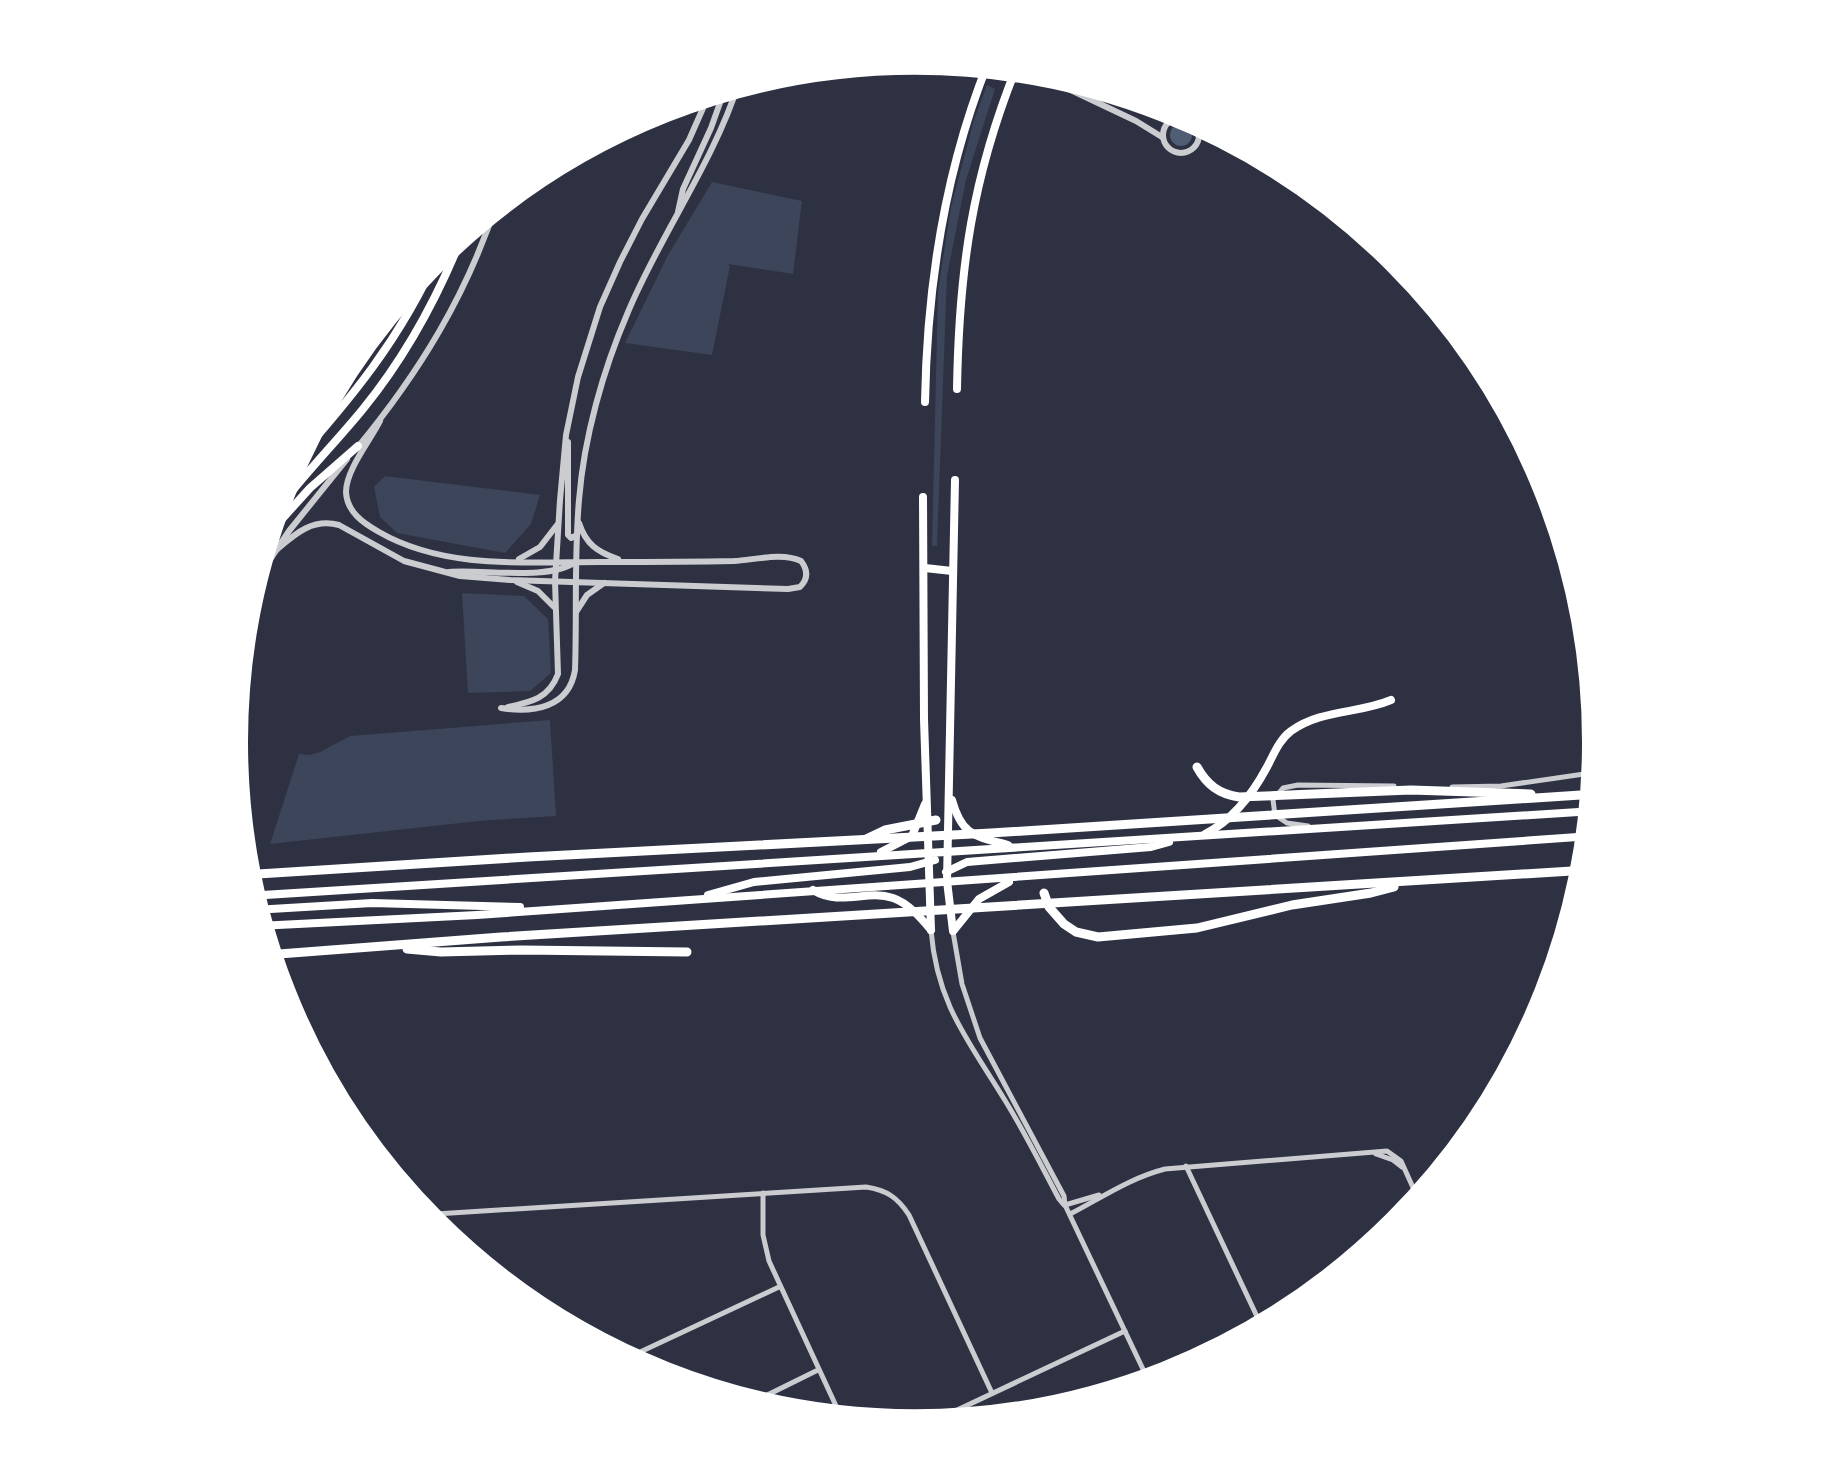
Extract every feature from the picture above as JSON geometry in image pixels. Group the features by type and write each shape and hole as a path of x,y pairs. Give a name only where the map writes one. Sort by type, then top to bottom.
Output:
{"highway":[{"path":"1197,767 1216,789 1239,797 1447,790 1517,792 1550,797"},
{"path":"256,874 863,841 1585,795"},
{"path":"863,841 885,830 936,820"},
{"path":"278,954 1574,871"},
{"path":"1044,893 1049,907 1064,924 1083,935 1098,937 1197,928 1308,902 1382,890 1404,882"},
{"path":"387,946 441,952 687,952"}],"main road":[{"path":"925,402 929,312 940,237 957,163 985,74"},
{"path":"957,389 958,318 968,231 987,145 1013,78"},
{"path":"290,496 364,407 395,364 435,295 453,254"},
{"path":"315,439 378,363 422,286"},
{"path":"281,520 310,488 358,446"},
{"path":"953,931 947,876 955,480"},
{"path":"923,497 924,719 932,882 931,930"},
{"path":"925,568 952,571"},
{"path":"1200,837 1239,809 1290,732 1318,717 1375,707 1391,700"},
{"path":"950,795 956,816 968,832 1016,847"},
{"path":"872,856 912,836 927,800"},
{"path":"700,898 754,882 916,866 930,857 948,852 1583,812"},
{"path":"947,876 971,881 1022,878 1580,837"},
{"path":"269,925 463,916 932,882 967,862 1151,847 1177,838"},
{"path":"261,895 872,856 915,854 930,857"},
{"path":"915,854 920,858 916,866"},
{"path":"967,862 963,866 964,872 971,881"},
{"path":"953,931 972,906 987,893 1022,878"},
{"path":"812,890 837,899 891,898 918,915 931,930"},
{"path":"264,909 372,903 562,908"}],"street":[{"path":"1063,87 1143,124 1162,137 1168,148 1178,153 1189,152 1197,143 1198,133"},
{"path":"705,104 689,140 642,219 610,285 584,354 566,435 555,581 560,664 555,683 534,702 501,708 542,708 564,695 571,683 575,670 578,519 586,454 611,357 641,282 709,155 734,95"},
{"path":"677,215 683,189 721,99"},
{"path":"1162,137 1170,120"},
{"path":"268,562 304,511 380,421 416,372 442,331 474,265 489,223"},
{"path":"275,551 310,525 330,523 395,557 441,573 510,580 794,589 800,587 806,577 801,561 790,558 511,561 453,557 417,549 359,519 347,500 348,478 380,421"},
{"path":"566,435 569,454 568,535 571,538 577,535"},
{"path":"578,519 591,546 602,554 625,562"},
{"path":"511,561 540,547 559,522"},
{"path":"441,573 556,572 575,562"},
{"path":"510,580 538,591 555,608"},
{"path":"575,615 587,595 608,582"},
{"path":"1321,828 1280,820 1273,808 1277,793 1283,788 1298,785 1487,787 1586,774"},
{"path":"931,930 936,967 950,1010 1070,1214 1145,1373"},
{"path":"953,931 962,984 980,1038 1063,1194 1065,1205"},
{"path":"1070,1214 1102,1195 1155,1171 1186,1166 1375,1154 1403,1167 1414,1191"},
{"path":"1186,1166 1258,1319"},
{"path":"437,1214 866,1187 892,1195 909,1215 992,1393"},
{"path":"763,1193 762,1221 766,1248 779,1287 837,1409"},
{"path":"1065,1205 1102,1195"},
{"path":"637,1354 779,1287"},
{"path":"950,1413 1125,1331"},
{"path":"765,1396 819,1370"}],"shaded area":[{"path":"987,85 995,89 966,180 947,276 937,546 932,546 938,291 951,207 974,120"},
{"path":"1180,124 1191,131 1189,143 1181,146 1173,143 1170,135 1173,127"},
{"path":"712,182 802,201 793,274 727,264 730,266 712,355 625,343 668,255"},
{"path":"385,476 540,495 531,524 505,553 397,533 380,517 374,487"},
{"path":"462,593 524,596 548,619 551,673 530,691 468,693"},
{"path":"550,720 556,816 479,821 270,844 299,754 320,752 350,736"}]}
